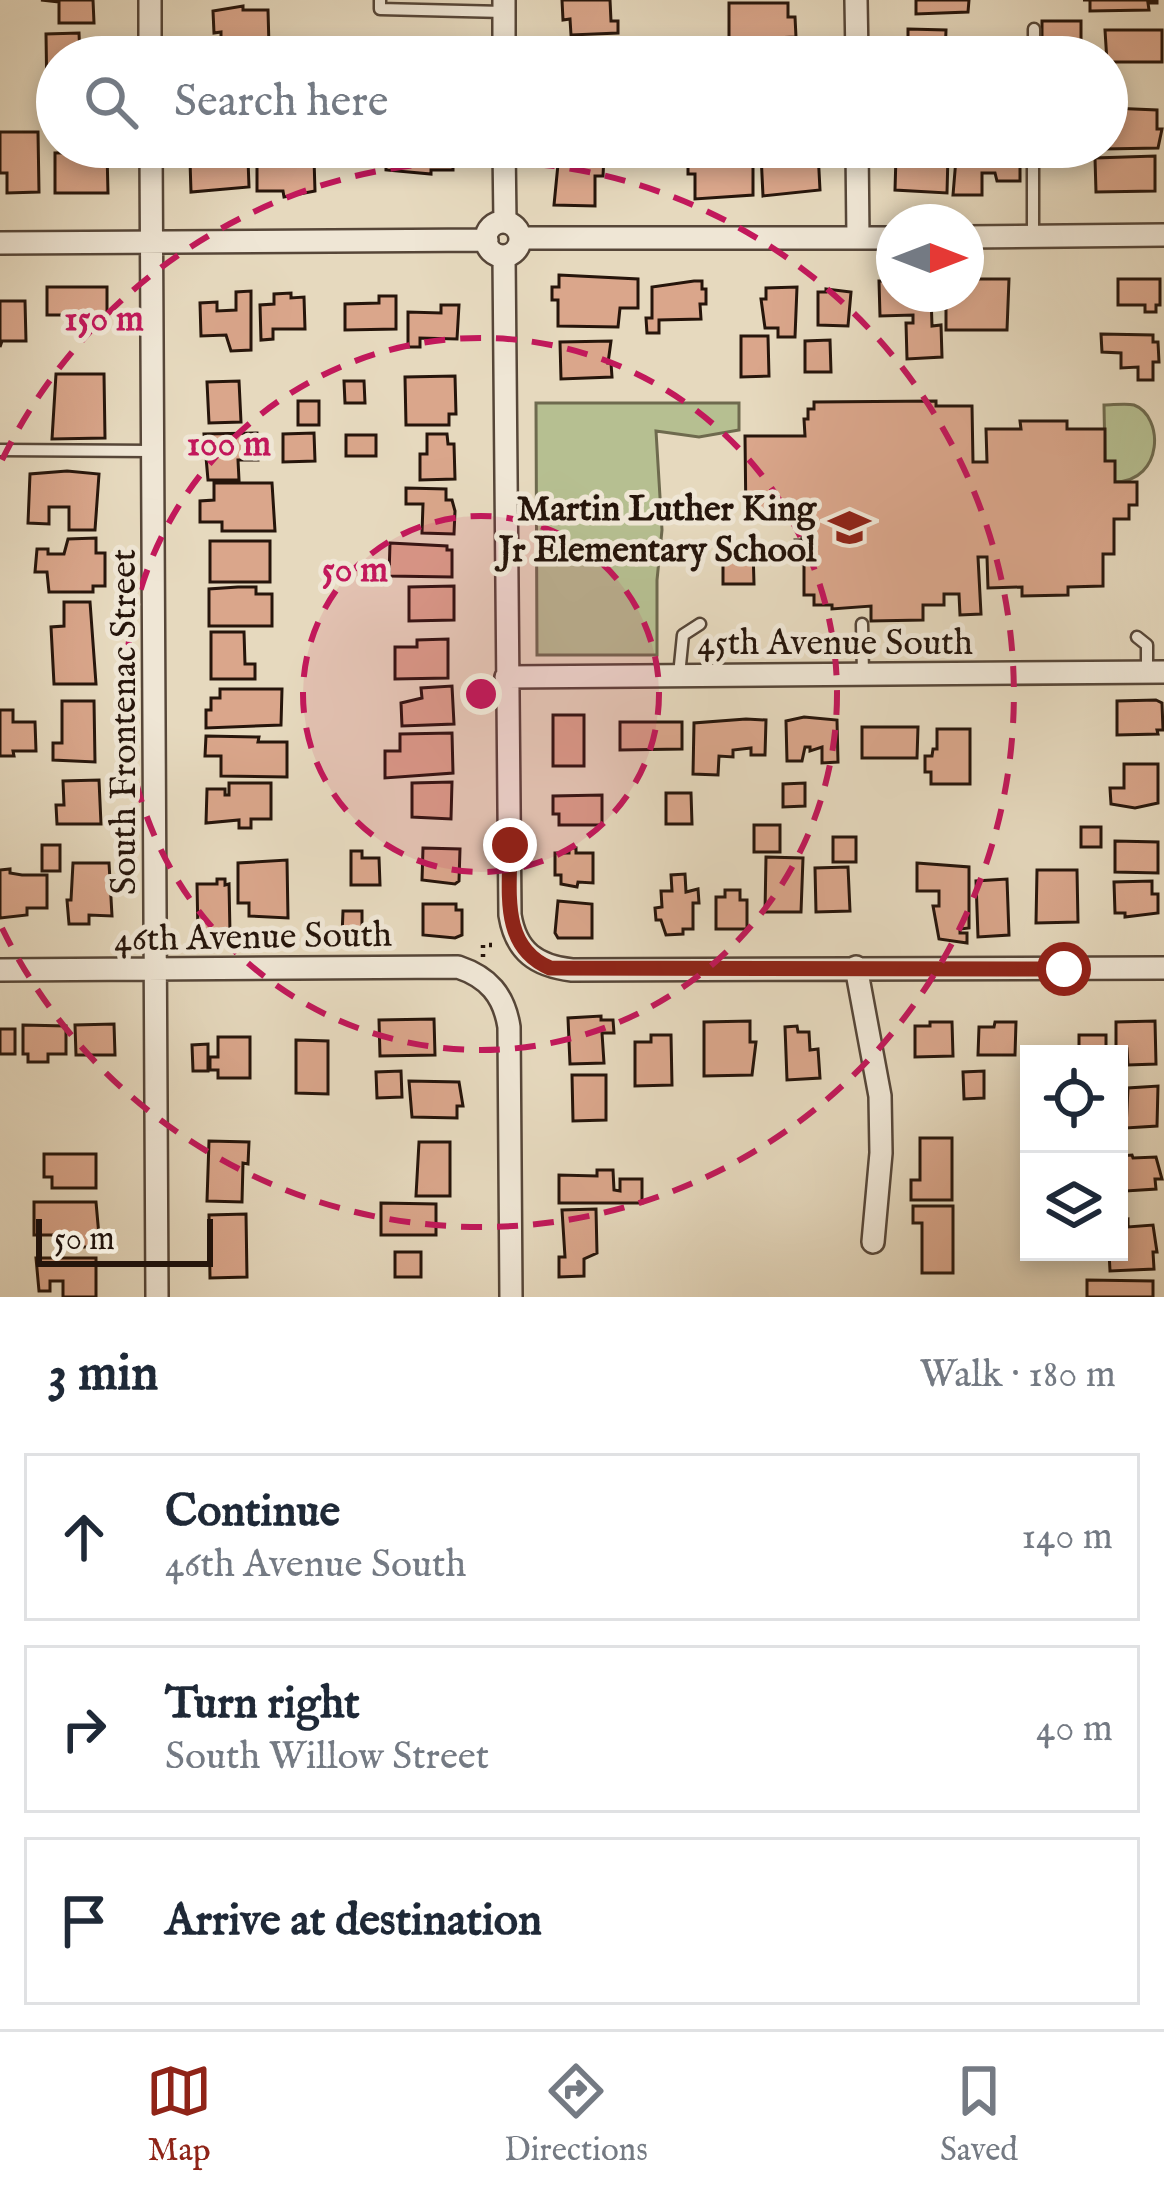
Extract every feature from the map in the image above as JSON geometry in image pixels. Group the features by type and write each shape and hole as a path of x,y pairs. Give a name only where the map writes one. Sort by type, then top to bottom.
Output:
{"street":[{"path":"149,0 150,36"},
{"path":"856,0 856,36"},
{"name":"South Frontenac Street","path":"151,168 157,1297"},
{"path":"506,168 510,915 520,945 534,961 572,970 1164,968"},
{"path":"857,168 857,238"},
{"path":"0,243 487,239 492,226 510,239 876,238"},
{"path":"984,237 1164,235"},
{"name":"45th Avenue South","path":"506,676 1156,672"},
{"name":"46th Avenue South","path":"0,970 458,967 474,972 498,992 509,1027 511,1297"},
{"path":"856,967 880,1096 879,1194 873,1242"}],"lane":[{"path":"380,0 380,9 504,6"},
{"path":"1034,29 1034,36"},
{"path":"1033,236 1034,168"},
{"path":"0,450 154,451"},
{"path":"679,675 683,635 700,624"},
{"path":"862,624 863,674"},
{"path":"1137,637 1148,645 1156,672"}],"green space":[{"path":"536,403 739,403 739,430 699,437 656,431 662,530 657,655 537,655"},
{"path":"1104,405 1134,405 1151,422 1154,447 1150,460 1131,479 1115,482 1105,461"}],"building":[{"path":"41,0 93,0 94,23 59,23 59,2"},
{"path":"562,0 610,0 611,21 618,21 618,33 571,35 570,19 563,20"},
{"path":"916,0 969,0 968,12 916,14"},
{"path":"1090,0 1157,3 1148,3 1149,10 1090,11"},
{"path":"729,3 788,3 788,17 795,17 796,36 729,36"},
{"path":"243,6 243,10 268,10 269,36 214,33 213,11"},
{"path":"1042,21 1081,21 1081,36 1042,36"},
{"path":"908,29 946,30 946,36 908,36"},
{"path":"1105,30 1162,30 1162,62 1128,62 1128,36 1105,36"},
{"path":"1128,109 1157,110 1157,129 1162,129 1158,148 1128,149"},
{"path":"0,132 36,132 39,192 7,193 7,173 0,173"},
{"path":"1155,156 1155,191 1096,192 1095,168 1128,168 1128,157"},
{"path":"55,168 107,168 108,193 55,193"},
{"path":"190,168 248,168 249,187 191,192"},
{"path":"257,168 314,168 315,191 284,197 283,191 257,191"},
{"path":"453,168 431,170 431,174 386,170"},
{"path":"558,168 603,168 603,176 595,176 595,206 554,205"},
{"path":"688,168 753,168 753,195 695,199 695,174 688,174"},
{"path":"762,168 819,168 820,190 763,196"},
{"path":"896,168 948,168 947,193 895,190"},
{"path":"955,168 1020,168 1020,181 997,181 995,173 982,173 982,195 953,195"},
{"path":"559,275 638,279 638,308 620,308 618,327 558,326 558,300 552,300 552,287 559,287"},
{"path":"984,279 1009,279 1007,330 946,330 946,312 984,312"},
{"path":"1118,279 1160,279 1156,312 1145,312 1145,305 1118,305"},
{"path":"702,281 706,289 701,319 659,320 659,333 647,333 652,287"},
{"path":"47,287 107,287 107,315 47,315"},
{"path":"797,287 795,337 778,337 778,328 765,328 761,299 766,299 766,288"},
{"path":"251,291 251,350 231,351 226,335 201,336 200,303 217,302 217,311 236,310 236,292"},
{"path":"818,292 851,292 848,326 818,325"},
{"path":"291,293 291,298 304,297 305,329 273,329 273,339 261,340 260,305 274,304 274,294"},
{"path":"379,296 396,296 396,329 345,330 345,304 379,303"},
{"path":"0,301 25,301 26,341 2,341 0,347"},
{"path":"441,305 459,305 457,339 420,338 420,347 408,347 408,312 441,313"},
{"path":"880,312 932,312 932,326 941,325 942,357 907,359 906,323 913,323 913,315 880,316"},
{"path":"1101,334 1153,335 1159,362 1153,362 1153,380 1138,380 1138,367 1121,368 1121,353 1102,352"},
{"path":"741,336 768,336 769,376 741,377"},
{"path":"830,340 831,372 805,372 805,341"},
{"path":"611,341 608,363 612,377 561,379 560,342"},
{"path":"56,374 104,374 105,438 52,439"},
{"path":"455,376 456,414 449,414 449,425 406,425 405,377"},
{"path":"239,381 241,422 209,423 207,382"},
{"path":"344,381 364,381 365,403 345,403"},
{"path":"298,401 319,401 319,425 298,425"},
{"path":"936,401 936,406 972,406 973,462 987,462 986,429 1021,429 1020,421 1067,421 1067,429 1105,429 1105,461 1115,461 1115,482 1137,482 1137,505 1129,505 1129,519 1114,519 1114,554 1103,554 1103,586 1068,587 1068,595 1022,596 1022,587 988,588 987,557 978,557 981,614 960,615 959,594 944,594 944,605 923,605 923,620 871,621 871,606 832,609 832,605 814,605 814,595 804,595 804,564 796,564 795,540 802,540 802,520 746,521 745,436 805,436 804,419 814,402"},
{"path":"257,433 258,460 238,460 239,480 208,480 204,434"},
{"path":"314,433 315,461 283,462 283,434"},
{"path":"427,434 447,434 448,444 454,444 455,479 420,480 420,454 427,454"},
{"path":"346,435 376,435 376,456 346,456"},
{"path":"30,474 99,474 95,530 69,530 69,507 49,507 49,524 28,523"},
{"path":"214,483 272,483 275,531 222,531 222,522 200,522 200,501 214,500"},
{"path":"406,488 446,489 446,500 452,500 455,511 454,534 422,533 423,504 406,504"},
{"path":"96,538 96,553 105,553 105,586 93,586 93,592 49,592 47,572 35,572 37,549 64,554 68,539"},
{"path":"210,541 270,541 270,582 210,582"},
{"path":"390,543 447,546 452,550 452,577 389,576"},
{"path":"723,549 753,549 754,584 723,584"},
{"path":"454,586 454,620 409,621 409,587"},
{"path":"256,587 256,594 272,594 272,626 209,626 209,589"},
{"path":"64,602 90,602 96,684 54,684 51,627 64,626"},
{"path":"211,632 244,632 245,664 255,664 255,679 211,679"},
{"path":"448,639 448,678 395,679 395,647 417,647 417,640"},
{"path":"452,686 454,724 402,726 401,703 422,698 421,688"},
{"path":"220,689 282,689 281,725 206,728 206,710 211,710 211,698 220,698"},
{"path":"62,701 94,701 95,762 53,760 53,743 62,743"},
{"path":"1117,701 1162,703 1163,730 1117,735"},
{"path":"0,710 13,710 13,722 35,722 36,751 0,756"},
{"path":"553,715 584,715 584,766 553,766"},
{"path":"804,717 837,720 838,762 822,763 822,747 810,751 805,747 802,761 787,761 786,721"},
{"path":"766,720 765,755 751,755 751,748 733,750 733,757 719,756 718,775 693,774 694,723"},
{"path":"620,722 682,722 682,749 620,750"},
{"path":"862,727 918,727 917,758 862,758"},
{"path":"937,729 970,729 970,784 931,784 925,756 937,749"},
{"path":"452,733 453,773 385,778 385,751 400,751 400,734"},
{"path":"206,736 287,742 287,777 221,776 221,756 205,756"},
{"path":"1124,764 1158,764 1158,803 1135,808 1111,804 1110,788 1124,788"},
{"path":"99,780 101,824 57,824 56,805 64,805 63,781"},
{"path":"452,782 451,819 412,817 412,783"},
{"path":"229,783 271,783 271,819 251,819 251,828 239,828 239,820 206,823 207,789 225,789 229,795"},
{"path":"805,783 805,806 783,807 783,784"},
{"path":"666,793 691,793 692,824 666,824"},
{"path":"602,795 602,825 559,825 559,814 553,814 553,796"},
{"path":"754,825 780,825 780,852 754,852"},
{"path":"1081,827 1101,827 1101,847 1081,847"},
{"path":"833,837 856,837 856,862 833,862"},
{"path":"1115,841 1158,842 1158,873 1115,872"},
{"path":"42,845 60,845 60,871 42,871"},
{"path":"423,848 460,849 459,881 422,880"},
{"path":"569,848 593,853 593,883 561,884 561,875 555,875 555,853 569,853"},
{"path":"351,851 362,851 362,858 379,858 380,885 351,885"},
{"path":"766,857 803,858 801,912 765,912"},
{"path":"287,860 288,918 249,916 249,903 238,903 238,863"},
{"path":"73,863 109,863 112,916 89,915 89,924 69,924"},
{"path":"917,863 969,867 969,928 960,929 967,933 967,943 939,939 933,906 939,906 939,891 917,891"},
{"path":"848,867 850,911 816,912 815,868"},
{"path":"0,870 22,875 47,875 47,908 27,908 27,915 0,918"},
{"path":"1037,870 1077,870 1078,922 1036,923"},
{"path":"685,874 686,892 698,889 693,929 666,935 661,920 656,920 655,908 662,907 661,891 672,891 671,875"},
{"path":"217,879 229,884 230,933 198,934 197,884 217,884"},
{"path":"1007,879 1009,935 978,937 976,881"},
{"path":"1152,881 1158,913 1125,917 1125,913 1115,913 1114,882"},
{"path":"725,890 740,890 740,900 747,900 747,929 716,929 716,897 725,897"},
{"path":"558,901 592,904 592,938 558,938"},
{"path":"423,904 456,904 456,910 462,910 462,935 423,935"},
{"path":"343,911 362,911 362,937 342,937"},
{"path":"601,1016 601,1020 613,1020 614,1033 602,1033 604,1063 570,1064 568,1018"},
{"path":"434,1019 435,1055 380,1056 379,1020"},
{"path":"750,1021 750,1042 756,1042 752,1075 704,1076 704,1022"},
{"path":"1155,1021 1156,1064 1128,1065 1128,1045 1116,1045 1116,1022"},
{"path":"930,1022 952,1022 953,1056 915,1057 915,1026 930,1026"},
{"path":"995,1022 1016,1022 1015,1055 978,1055 979,1027 994,1027"},
{"path":"114,1024 115,1055 76,1055 75,1025"},
{"path":"23,1025 66,1026 66,1054 48,1054 48,1062 28,1062 28,1054 23,1054"},
{"path":"797,1026 798,1032 809,1032 810,1050 818,1049 820,1078 787,1080 785,1027"},
{"path":"0,1029 15,1029 15,1054 0,1054"},
{"path":"651,1035 671,1035 672,1085 635,1086 635,1042 651,1042"},
{"path":"1079,1035 1106,1035 1106,1045 1079,1045"},
{"path":"218,1037 250,1037 250,1078 218,1078 218,1070 210,1070 210,1057 218,1057"},
{"path":"296,1040 328,1041 328,1094 296,1093"},
{"path":"208,1044 208,1071 193,1071 192,1045"},
{"path":"401,1071 402,1097 377,1098 376,1072"},
{"path":"984,1071 984,1098 964,1099 963,1072"},
{"path":"572,1075 606,1075 606,1120 573,1121"},
{"path":"409,1081 459,1082 463,1106 457,1106 457,1118 412,1117"},
{"path":"1158,1086 1157,1126 1128,1128 1128,1088"},
{"path":"920,1138 952,1138 952,1200 911,1200 911,1180 920,1180"},
{"path":"209,1141 249,1142 242,1202 207,1201"},
{"path":"419,1142 450,1142 450,1196 416,1196"},
{"path":"44,1154 96,1154 96,1188 52,1188 52,1177 44,1177"},
{"path":"1128,1155 1156,1157 1162,1179 1155,1179 1156,1189 1128,1191"},
{"path":"597,1170 613,1170 614,1190 620,1191 620,1179 642,1179 642,1203 559,1203 559,1175 597,1176"},
{"path":"34,1202 96,1202 100,1247 58,1247 58,1235 34,1235"},
{"path":"381,1203 436,1204 436,1235 381,1235"},
{"path":"913,1206 953,1206 953,1273 922,1273 922,1223 913,1223"},
{"path":"596,1209 597,1253 584,1259 584,1276 559,1277 559,1257 565,1257 562,1210"},
{"path":"246,1214 247,1277 210,1278 209,1215"},
{"path":"1153,1225 1154,1269 1110,1271 1109,1261 1128,1261 1128,1227"},
{"path":"395,1252 421,1252 421,1277 395,1277"},
{"path":"36,1258 96,1258 96,1297 63,1297 63,1281 50,1281 50,1291 39,1291"},
{"path":"1087,1280 1153,1281 1153,1297 1087,1297"}],"place":[{"name":"Martin Luther King Jr Elementary School","path":"850,528"}],"route":[{"path":"510,845 512,929 534,961 550,968 1064,969"}]}
